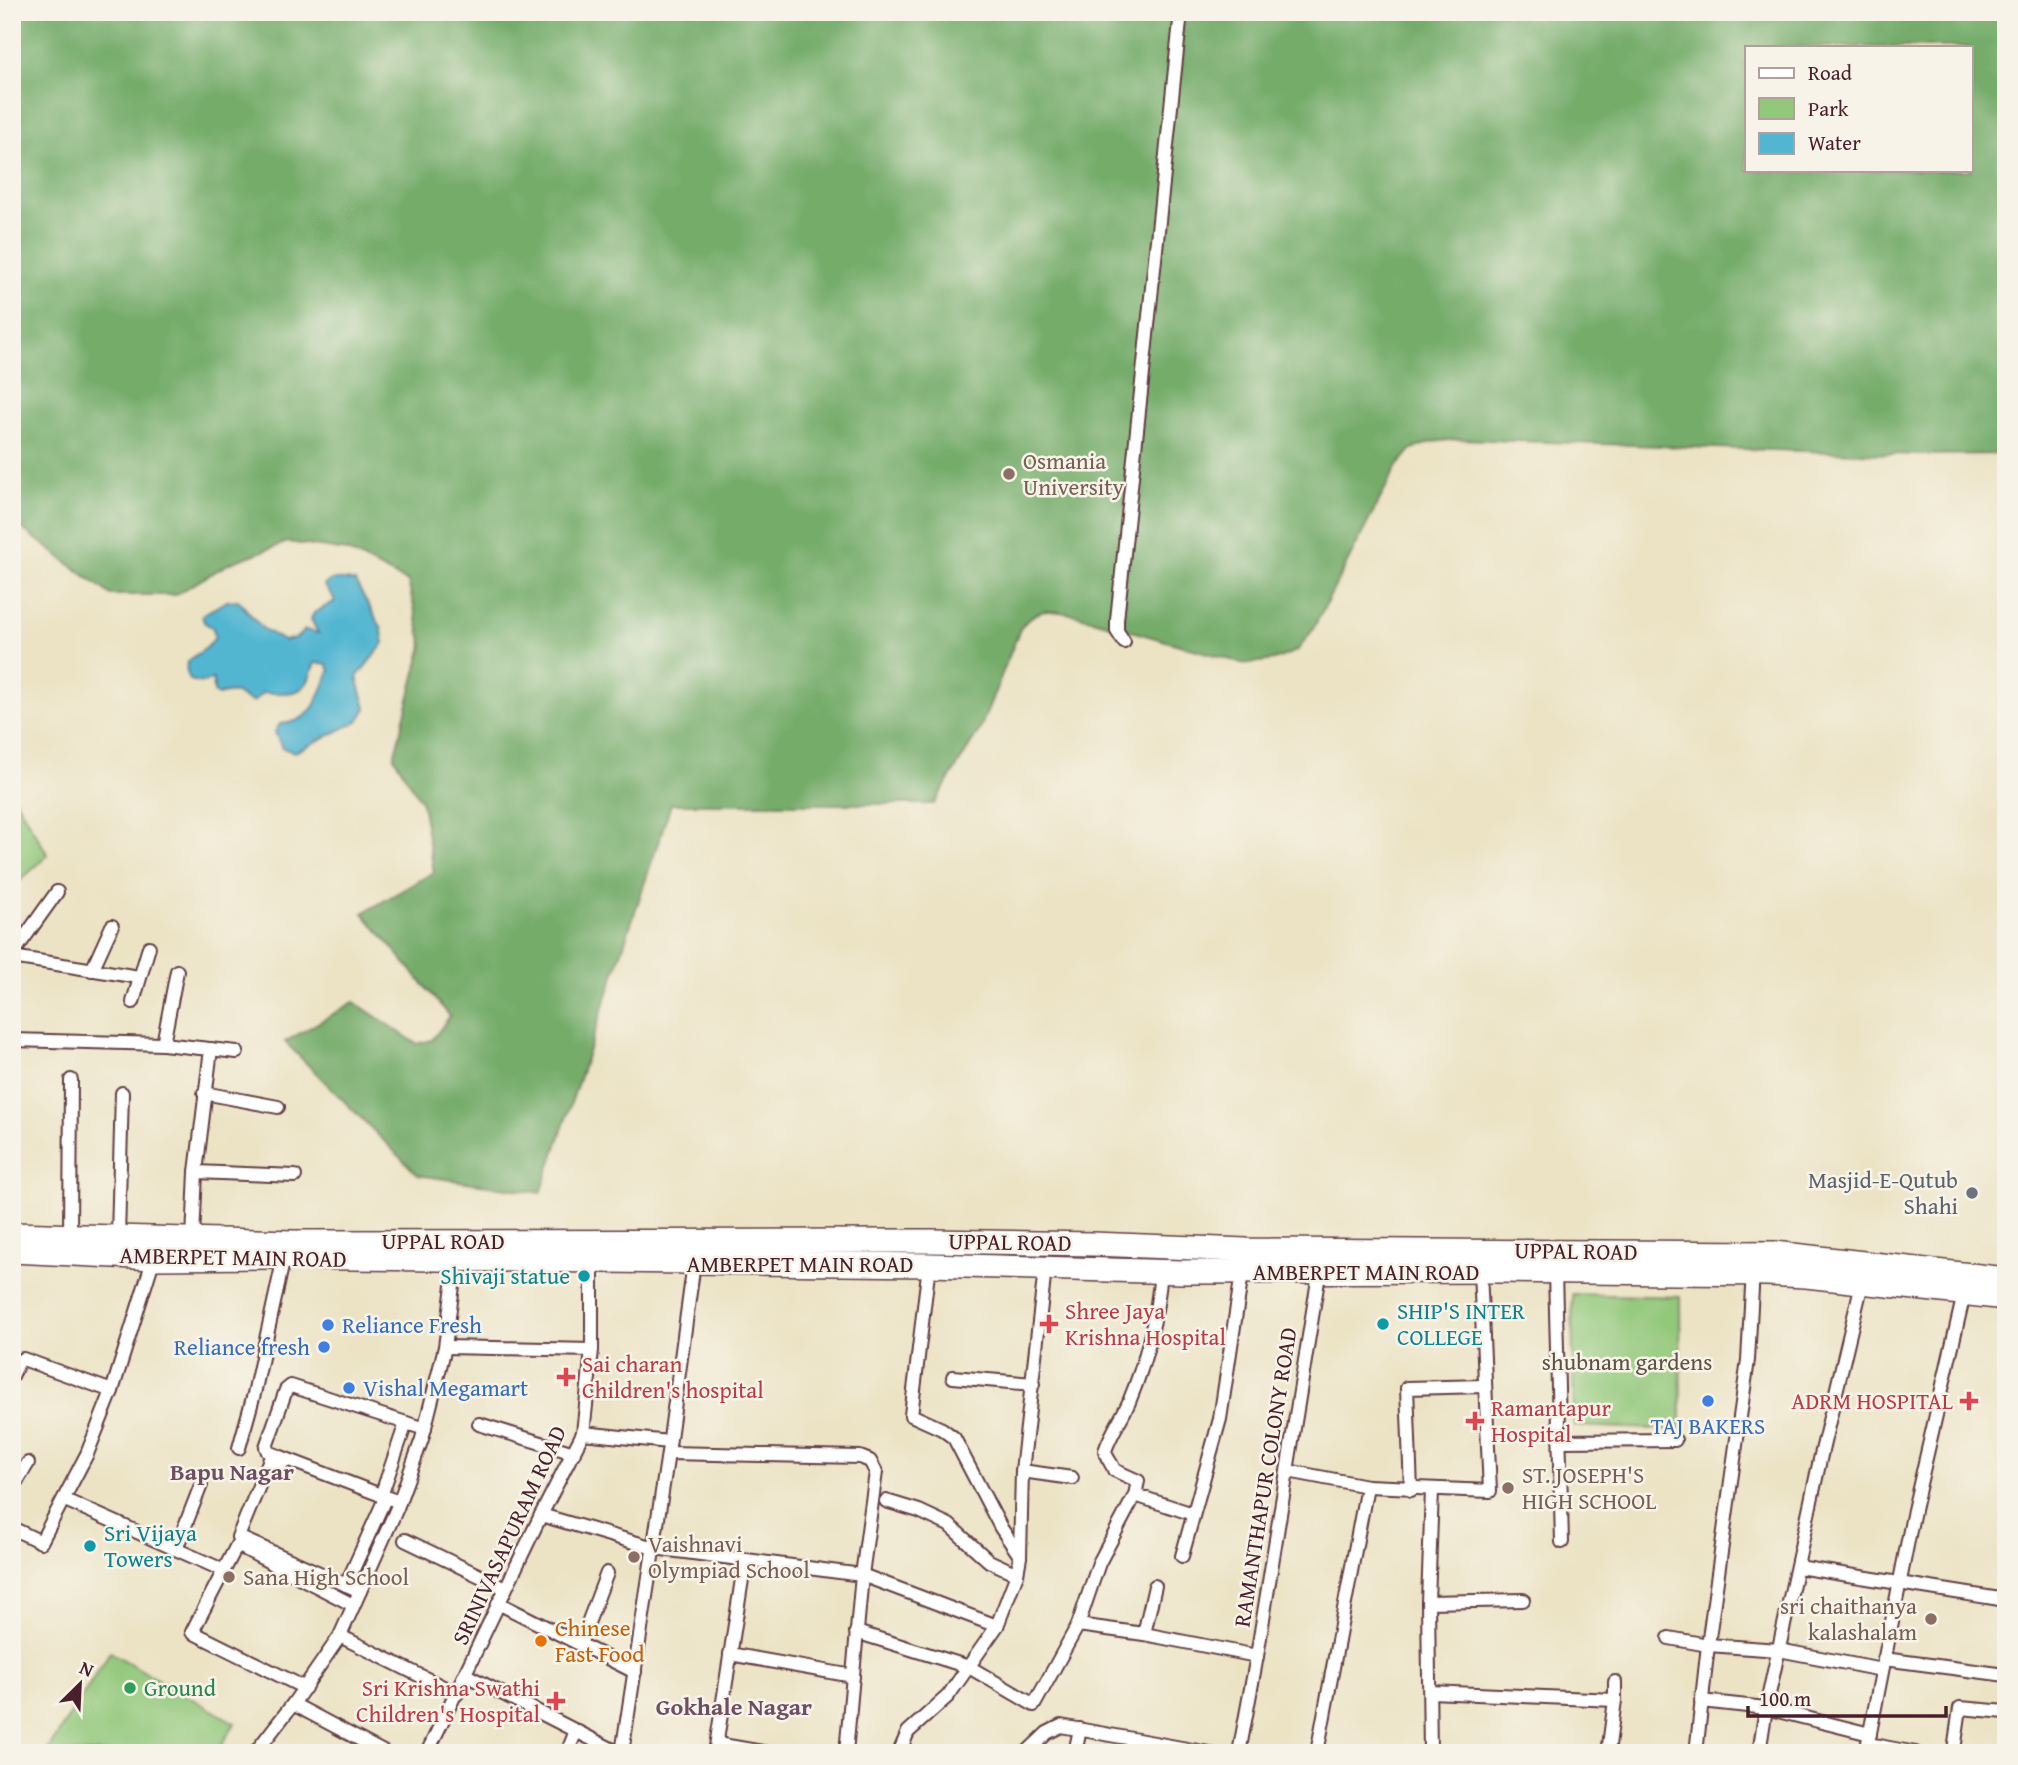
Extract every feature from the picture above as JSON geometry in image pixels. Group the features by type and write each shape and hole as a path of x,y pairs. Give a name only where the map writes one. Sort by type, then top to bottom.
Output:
{"highway":[{"name":"UPPAL ROAD","path":"12,1234 118,1236 156,1248 193,1239 457,1250"},
{"name":"UPPAL ROAD","path":"592,1251 932,1241 1320,1262 1753,1264 1775,1253 2006,1279"},
{"name":"AMBERPET MAIN ROAD","path":"12,1251 156,1248 284,1257 457,1250 592,1251 694,1263 929,1265 1242,1273 1320,1262 1480,1271 1555,1272 1753,1264 1806,1276 2006,1298"}],"street":[{"path":"1124,642 1117,631 1117,620 1181,12"},
{"path":"57,892 12,956 139,977"},
{"path":"92,970 112,926"},
{"path":"133,1002 149,947"},
{"path":"163,1044 177,971"},
{"path":"12,1040 163,1044 237,1052"},
{"path":"193,1239 196,1172 211,1049"},
{"path":"70,1235 71,1080"},
{"path":"118,1236 122,1093"},
{"path":"204,1093 278,1107"},
{"path":"196,1172 295,1176"},
{"path":"12,1528 41,1542 65,1500 112,1391 156,1248"},
{"path":"255,1753 305,1688 340,1636 398,1505 425,1429 444,1347 457,1250"},
{"name":"SRINIVASAPURAM ROAD","path":"427,1753 505,1588 583,1433 592,1350 592,1251"},
{"path":"239,1448 254,1394 284,1257"},
{"name":"RAMANTHAPUR COLONY ROAD","path":"1078,1625 1144,1634 1257,1656 1320,1262"},
{"path":"466,1675 620,1753 654,1548 694,1263"},
{"path":"1696,1753 1708,1645 1748,1360 1753,1264"},
{"path":"929,1265 911,1415 942,1429 954,1438 1000,1528 1020,1557"},
{"path":"900,1753 908,1732 948,1696 996,1626 1017,1574 1020,1557 1022,1471 1045,1269"},
{"path":"1288,1471 1367,1486 1411,1490 1490,1491 1480,1271"},
{"path":"856,1632 969,1667 1034,1706 1078,1625 1099,1563 1135,1495 1138,1481 1114,1471 1105,1451 1135,1387 1157,1308 1161,1272"},
{"path":"1555,1272 1562,1542"},
{"path":"1182,1556 1220,1419 1242,1273"},
{"path":"1759,1753 1766,1708 1821,1455 1862,1283"},
{"path":"1868,1744 1898,1584 1964,1294"},
{"path":"444,1347 592,1350"},
{"path":"12,1376 19,1361 23,1359 112,1391"},
{"path":"953,1377 1033,1384"},
{"path":"1411,1490 1408,1388 1485,1385"},
{"path":"382,1499 268,1452 266,1447 286,1390 291,1386 425,1429"},
{"path":"346,1585 382,1499 406,1423"},
{"path":"479,1424 574,1453"},
{"path":"583,1433 669,1448 860,1457 870,1461 876,1472 862,1575 846,1753"},
{"path":"1560,1441 1675,1440"},
{"path":"360,1591 238,1537 270,1460 398,1505"},
{"path":"12,1489 28,1463"},
{"path":"1022,1471 1072,1478"},
{"path":"176,1549 201,1485"},
{"path":"1317,1753 1367,1486"},
{"path":"1430,1753 1428,1602 1432,1490"},
{"path":"1135,1495 1193,1514"},
{"path":"65,1500 216,1567"},
{"path":"886,1501 953,1527 987,1560 1017,1574"},
{"path":"541,1515 654,1548 862,1575 996,1626"},
{"path":"405,1540 505,1588"},
{"path":"305,1688 192,1632 237,1545 354,1605"},
{"path":"745,1560 716,1749 768,1753"},
{"path":"1798,1567 2006,1600"},
{"path":"580,1644 607,1573"},
{"path":"1144,1634 1154,1586"},
{"path":"1428,1602 1523,1600"},
{"path":"498,1603 635,1672"},
{"path":"340,1636 457,1694"},
{"path":"1669,1638 1883,1665 2006,1675"},
{"path":"730,1654 853,1676"},
{"path":"1239,1753 1257,1656"},
{"path":"1608,1753 1615,1682"},
{"path":"1430,1692 1615,1700"},
{"path":"1701,1701 1766,1708 1868,1744 1916,1753"},
{"path":"293,1704 385,1753"},
{"path":"1956,1753 1954,1750 1960,1709 2006,1712"},
{"path":"1026,1753 1047,1733 1061,1726 1209,1753"},
{"path":"1075,1753 1080,1729"},
{"path":"567,1753 576,1731"}],"green space":[{"path":"12,12 2006,12 2006,454 1917,455 1459,439 1432,442 1412,449 1397,466 1312,631 1297,651 1274,660 1245,664 1076,615 1045,611 1032,616 1020,629 980,729 934,804 671,804 541,1193 418,1175 285,1042 354,1002 417,1044 432,1040 450,1016 363,913 434,872 422,803 394,757 423,645 408,582 347,551 288,542 230,563 175,595 111,595 12,521"},
{"path":"12,794 48,855 12,888"},
{"name":"shubnam gardens","path":"1572,1294 1680,1297 1681,1430 1574,1426"},
{"name":"Ground","path":"110,1652 235,1723 217,1753 46,1753"}],"water":[{"path":"331,580 355,582 381,627 384,643 357,677 366,708 358,721 295,752 282,748 275,732 280,724 301,719 313,707 330,671 327,664 315,663 308,682 297,691 263,693 253,702 236,693 218,695 214,692 213,679 202,683 190,680 186,667 190,659 208,646 215,637 213,628 204,622 202,615 227,601 238,600 262,628 284,641 296,638 305,630 318,633 311,619 314,613 334,602 324,585"}],"place":[{"name":"Osmania University","path":"1009,474"},
{"name":"Masjid-E-Qutub Shahi","path":"1972,1193"},
{"name":"Shivaji statue","path":"584,1276"},
{"name":"Shree Jaya Krishna Hospital","path":"1049,1324"},
{"name":"SHIP'S INTER COLLEGE","path":"1383,1324"},
{"name":"Reliance Fresh","path":"328,1325"},
{"name":"Reliance fresh","path":"324,1347"},
{"name":"Sai charan Children's hospital","path":"566,1377"},
{"name":"Vishal Megamart","path":"349,1388"},
{"name":"TAJ BAKERS","path":"1708,1401"},
{"name":"ADRM HOSPITAL","path":"1969,1401"},
{"name":"Ramantapur Hospital","path":"1475,1421"},
{"name":"ST. JOSEPH'S HIGH SCHOOL","path":"1508,1488"},
{"name":"Sri Vijaya Towers","path":"90,1546"},
{"name":"Vaishnavi Olympiad School","path":"634,1557"},
{"name":"Sana High School","path":"229,1577"},
{"name":"sri chaithanya kalashalam","path":"1931,1619"},
{"name":"Chinese Fast Food","path":"541,1641"},
{"name":"Ground","path":"130,1688"},
{"name":"Sri Krishna Swathi Children's Hospital","path":"556,1701"}],"district":[{"name":"Bapu Nagar","path":"232,1472"},
{"name":"Gokhale Nagar","path":"734,1707"}]}
